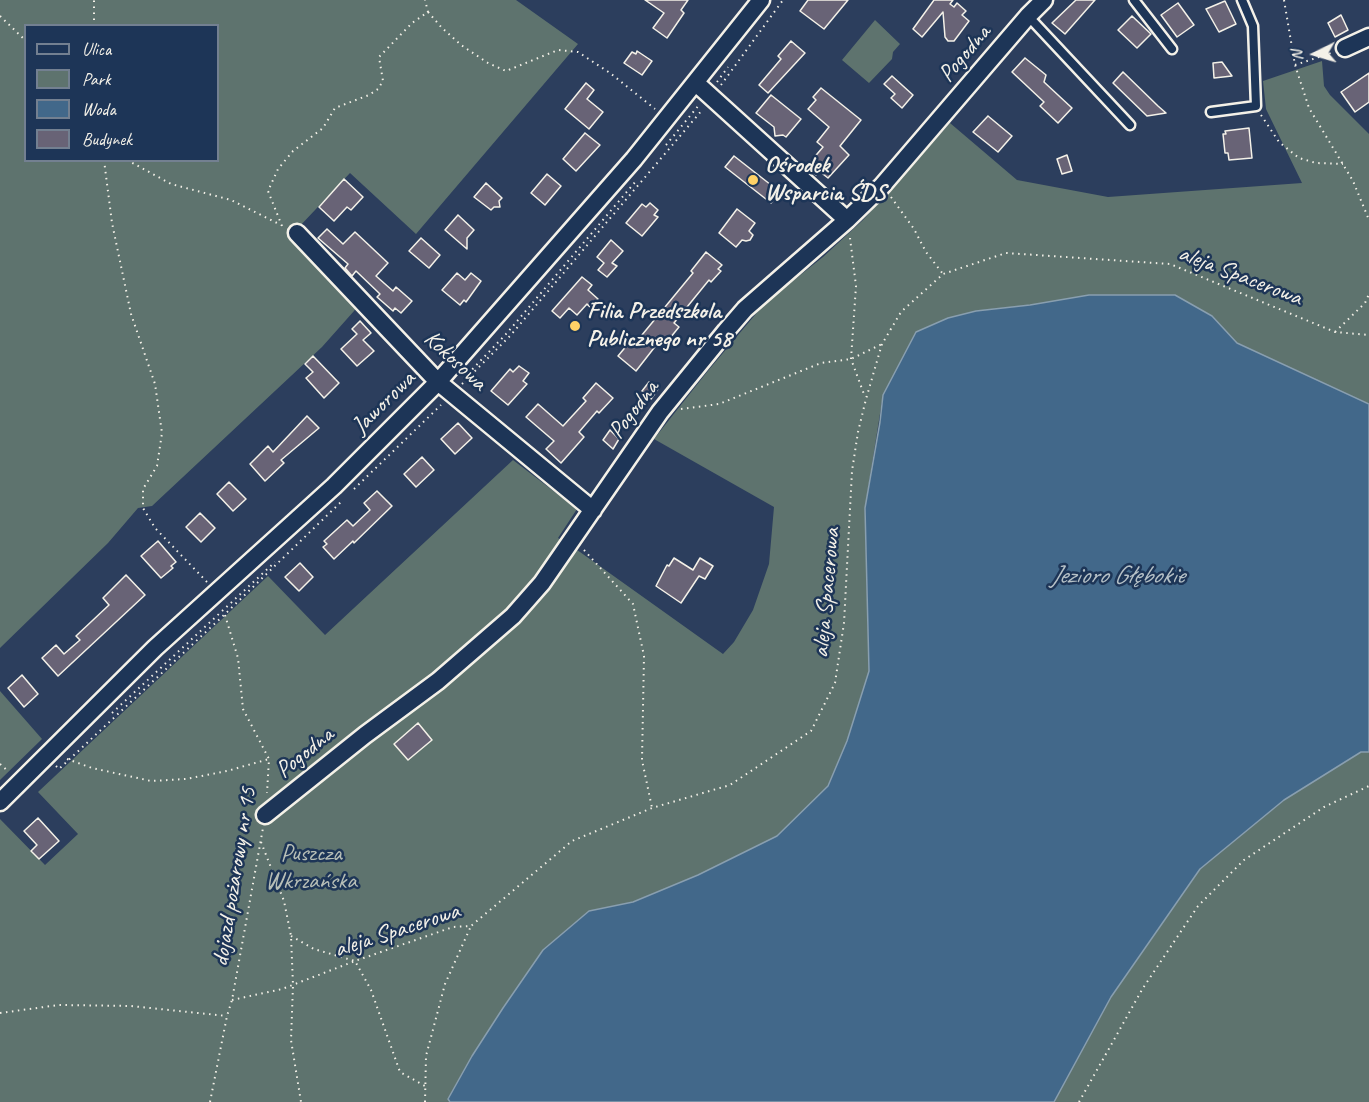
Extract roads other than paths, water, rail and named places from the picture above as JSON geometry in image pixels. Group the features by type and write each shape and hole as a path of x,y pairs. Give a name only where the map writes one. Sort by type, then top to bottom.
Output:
{"street":[{"name":"Jaworowa","path":"0,802 155,648 334,486 438,382 634,159 761,0"},
{"name":"Pogodna","path":"266,815 490,638 542,584 660,412 745,309 847,220 882,186 1044,0"},
{"path":"1346,48 1369,37"},
{"path":"696,83 847,220"},
{"name":"Kokosowa","path":"290,230 438,382 593,510"}],"lane":[{"path":"1134,0 1172,49"},
{"path":"1211,112 1256,106 1253,26 1242,0"},
{"path":"1028,16 1130,124"}],"water":[{"name":"Jezioro Głębokie","path":"1089,295 1175,295 1212,316 1237,343 1369,404 1369,752 1361,752 1284,800 1200,869 1111,997 1054,1102 450,1102 448,1099 472,1056 543,950 589,911 633,902 698,875 777,836 828,786 847,741 869,671 865,508 883,395 916,332 948,318 976,311"}],"place":[{"name":"Ośrodek Wsparcia ŚDS","path":"753,180"},
{"name":"Filia Przedszkola Publicznego nr 58","path":"575,326"}],"park label":[{"name":"Puszcza Wkrzańska","path":"311,868"}]}
